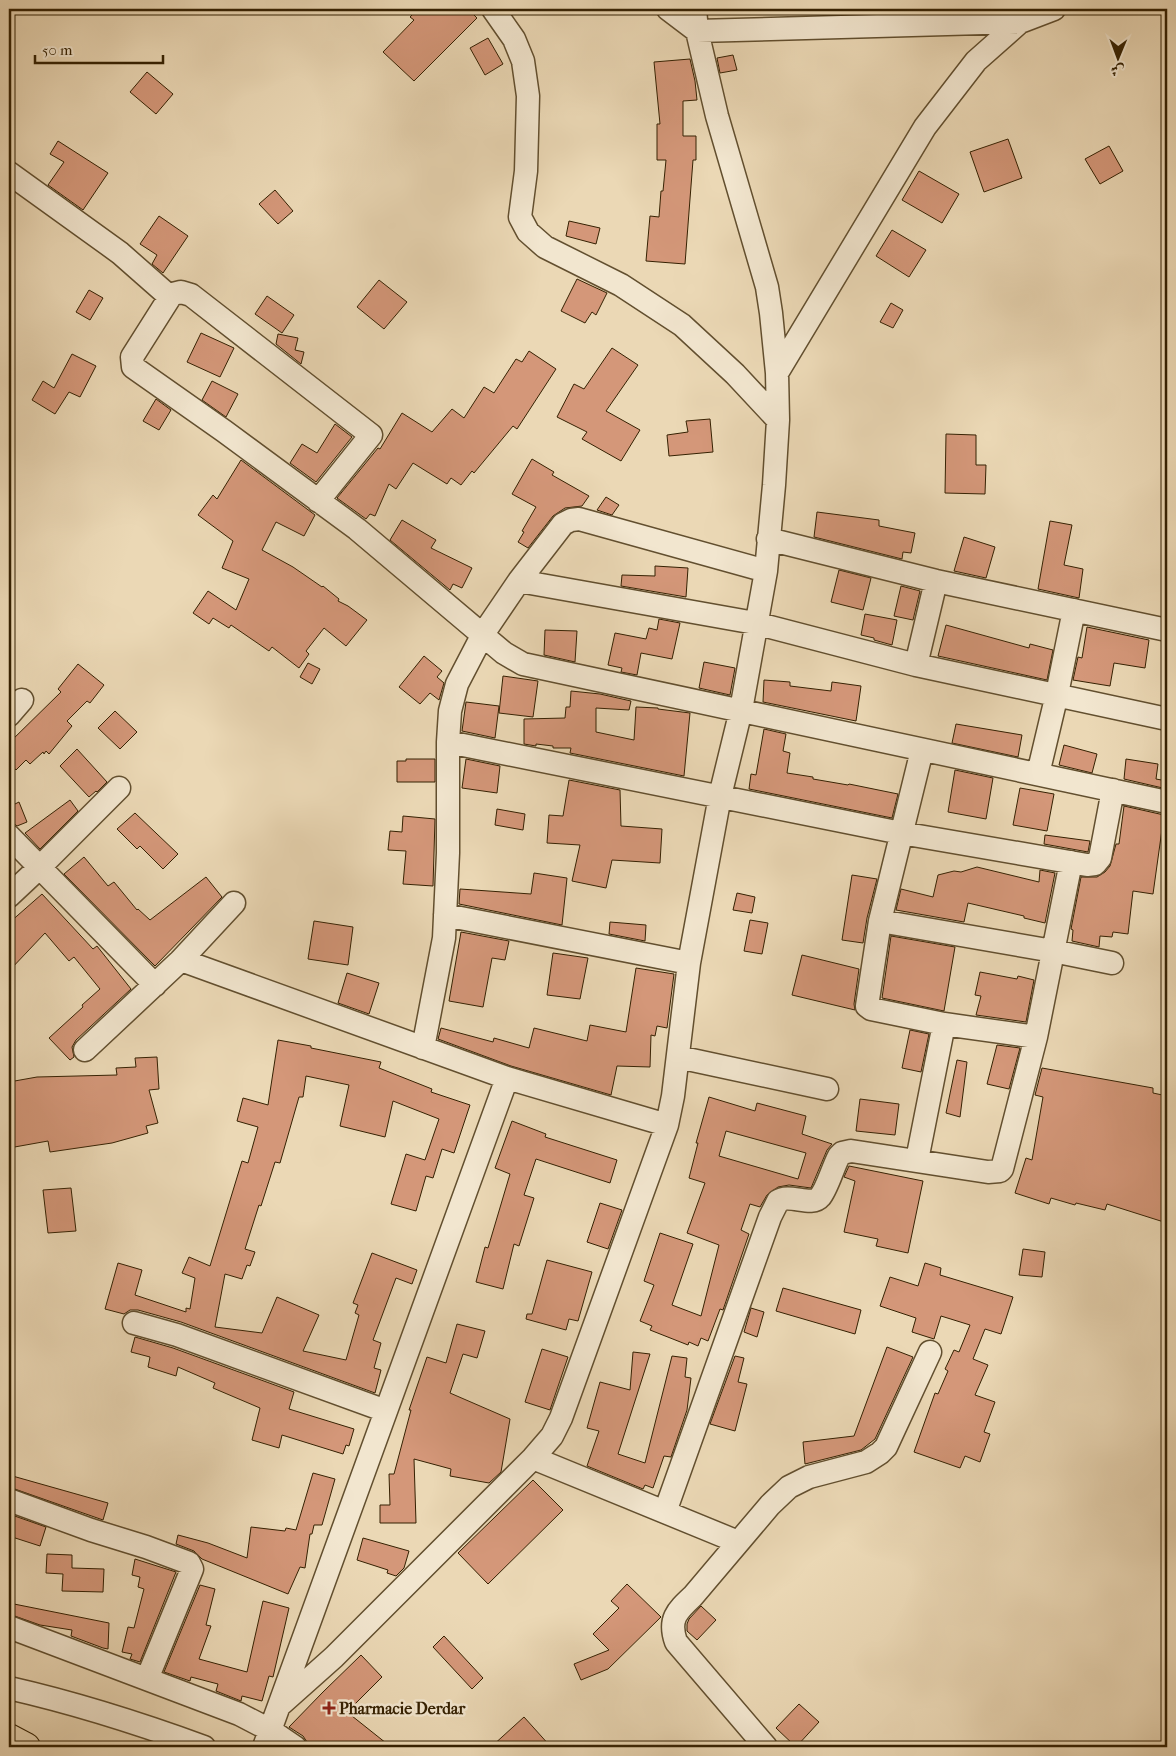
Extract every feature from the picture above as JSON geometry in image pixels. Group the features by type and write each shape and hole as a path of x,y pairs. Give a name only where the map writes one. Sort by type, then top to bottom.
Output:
{"highway":[{"path":"9,1738 26,1747"}],"street":[{"path":"493,9 514,39 523,60 528,96 526,171 520,218 528,232 545,247 621,285 682,325 735,374 778,420"},
{"path":"668,9 696,31 1020,22 1054,9"},
{"path":"279,1706 334,1657 533,1458 552,1436 561,1418 667,1125 673,1096 689,963 720,796 741,710 755,623 766,571 778,420 777,373 772,313 767,287 717,116 696,31 695,9"},
{"path":"777,373 925,128 976,61 1020,22"},
{"path":"9,172 120,253 170,296"},
{"path":"318,501 371,435 191,295 181,292 170,296 132,357 133,366 318,501 357,529 504,653 523,664 1167,802"},
{"path":"423,1048 441,955 445,915 450,711 457,684 483,634 518,581 558,529 571,520 579,519 632,532 766,571"},
{"path":"768,539 936,581 1167,630"},
{"path":"518,581 755,623 916,665 1167,719"},
{"path":"916,665 936,581"},
{"path":"1038,774 1074,610"},
{"path":"448,742 901,833 1088,865 1098,862 1113,790"},
{"path":"922,750 880,921 867,1006 871,1009 944,1024 1036,1037"},
{"path":"9,896 119,788"},
{"path":"9,836 155,985"},
{"path":"665,1512 776,1204 785,1198 818,1199 822,1194 838,1156 851,1151 988,1172 1000,1171 1002,1169 1036,1037 1071,862"},
{"path":"85,1050 181,960 234,903"},
{"path":"445,915 689,963"},
{"path":"880,921 1112,963"},
{"path":"181,960 507,1078 667,1125"},
{"path":"917,1160 944,1024"},
{"path":"678,1057 827,1089"},
{"path":"267,1739 507,1078"},
{"path":"134,1323 205,1345 386,1411"},
{"path":"766,1747 676,1642 673,1630 674,1616 770,1505 789,1487 800,1480 858,1466 880,1453 886,1447 930,1352"},
{"path":"533,1458 738,1542"},
{"path":"9,1500 91,1530 146,1546 190,1563 192,1569 146,1679"},
{"path":"9,1627 240,1714 267,1739 295,1747"},
{"path":"9,1688 110,1716 204,1747"}],"building":[{"path":"418,9 468,9 477,18 414,81 383,52 414,20 410,17"},
{"path":"488,38 503,64 485,75 470,48"},
{"path":"733,55 737,70 720,73 717,58"},
{"path":"690,59 697,100 683,101 683,136 696,136 696,160 693,160 685,264 646,261 650,216 659,217 666,160 657,160 657,124 660,124 654,62"},
{"path":"147,72 173,94 156,114 130,92"},
{"path":"1008,139 1022,178 984,192 970,152"},
{"path":"58,141 108,173 83,210 48,185 64,162 50,154"},
{"path":"1109,146 1123,171 1100,184 1085,159"},
{"path":"919,171 959,194 942,223 902,200"},
{"path":"275,190 293,211 278,224 259,204"},
{"path":"159,216 188,236 163,273 152,264 157,255 140,244"},
{"path":"569,221 600,228 596,244 566,236"},
{"path":"892,230 926,250 909,277 876,256"},
{"path":"577,279 607,293 596,315 592,312 585,323 561,311"},
{"path":"379,280 407,302 384,329 357,307"},
{"path":"89,290 103,298 90,320 76,312"},
{"path":"267,296 294,315 282,333 255,314"},
{"path":"891,303 903,310 893,328 880,322"},
{"path":"201,333 234,348 220,377 187,362"},
{"path":"278,334 298,338 295,350 304,352 301,364 276,344"},
{"path":"612,348 638,365 606,411 640,430 621,461 582,439 587,432 557,417 574,384 584,389"},
{"path":"529,351 556,369 517,429 513,426 474,473 472,471 461,485 451,478 447,484 413,463 396,489 389,484 375,516 370,514 366,519 337,498 378,448 380,449 402,413 432,432 452,409 464,418 484,387 494,393 516,359 522,362"},
{"path":"72,354 96,366 80,397 69,392 55,414 32,400 43,381 54,388"},
{"path":"212,381 238,394 226,417 202,400"},
{"path":"156,399 171,410 159,430 143,421"},
{"path":"710,419 713,452 669,456 667,435 688,432 686,421"},
{"path":"335,424 352,437 316,482 290,463 302,444 317,453"},
{"path":"946,434 976,435 976,465 986,465 985,494 945,493"},
{"path":"532,459 554,472 552,475 589,496 582,506 565,508 553,516 528,548 518,542 536,507 512,494"},
{"path":"241,460 315,515 304,536 276,522 262,550 323,586 339,599 338,601 367,620 346,646 324,628 306,651 309,654 299,668 272,647 269,651 231,625 229,628 213,618 209,624 193,613 208,591 236,610 249,579 222,568 233,541 198,515 213,495 217,499"},
{"path":"606,497 619,505 612,515 597,510"},
{"path":"817,512 879,520 879,526 915,533 911,553 903,552 902,559 814,537"},
{"path":"402,520 436,540 431,548 472,568 462,588 453,584 450,590 390,540"},
{"path":"1050,521 1072,525 1064,565 1083,569 1079,598 1038,589"},
{"path":"964,537 995,547 986,578 954,571"},
{"path":"655,566 688,568 686,597 621,586 622,575 655,576"},
{"path":"839,570 871,578 863,610 831,602"},
{"path":"901,586 920,591 913,620 894,616"},
{"path":"865,614 897,620 892,645 861,635"},
{"path":"659,619 680,623 672,659 641,653 637,675 621,672 622,668 608,665 615,633 646,639 649,628 657,630"},
{"path":"946,625 1029,648 1030,644 1053,650 1047,680 938,656"},
{"path":"1087,627 1149,640 1145,668 1114,663 1110,686 1073,680 1078,657 1082,658"},
{"path":"545,630 577,631 575,662 544,655"},
{"path":"424,656 442,671 437,677 444,683 439,700 430,693 420,704 399,687"},
{"path":"704,662 735,668 730,695 699,688"},
{"path":"308,663 320,669 312,684 300,677"},
{"path":"78,664 104,685 90,703 87,701 67,721 72,726 49,754 46,751 44,754 43,752 30,764 26,760 16,770 9,762 9,743 61,692 58,689"},
{"path":"503,676 538,681 533,717 499,713"},
{"path":"764,680 790,682 790,686 831,691 832,682 861,686 856,721 763,702"},
{"path":"571,691 600,694 631,701 629,710 596,708 596,732 634,740 636,707 690,713 684,776 570,753 571,748 553,748 553,746 524,744 524,719 565,718 566,707 570,707"},
{"path":"466,702 499,706 495,738 462,731"},
{"path":"115,711 137,732 120,749 98,728"},
{"path":"956,724 1022,735 1018,757 952,743"},
{"path":"764,729 786,734 783,751 790,753 787,773 898,794 892,818 749,789 751,774 756,775"},
{"path":"1064,745 1097,754 1092,773 1059,765"},
{"path":"77,749 107,782 89,797 60,766"},
{"path":"406,759 435,759 435,782 397,782 397,761 406,761"},
{"path":"466,759 500,766 497,793 462,788"},
{"path":"1126,759 1158,764 1156,779 1167,781 1167,789 1124,779"},
{"path":"955,770 993,778 986,819 948,812"},
{"path":"569,780 620,790 621,826 662,829 660,863 612,860 606,888 572,881 580,845 547,843 549,815 563,816"},
{"path":"1020,788 1054,794 1047,831 1013,825"},
{"path":"70,800 78,811 40,849 25,833"},
{"path":"19,802 27,822 17,826 13,823 9,814 9,807"},
{"path":"1124,806 1164,815 1153,894 1133,891 1128,934 1113,932 1112,937 1100,936 1099,947 1072,941 1073,930 1071,929 1081,877 1097,877 1110,866 1116,844 1119,844"},
{"path":"497,809 525,814 523,830 495,825"},
{"path":"135,813 178,854 163,869 140,846 137,849 117,829"},
{"path":"403,816 435,819 433,886 403,884 406,851 388,850 390,831 402,832"},
{"path":"1045,835 1090,841 1088,852 1044,844"},
{"path":"84,857 108,886 114,882 137,910 150,920 206,877 222,897 155,966 64,874"},
{"path":"977,867 1039,882 1040,870 1055,873 1045,923 968,903 964,922 896,910 901,889 933,897 938,875 954,871 961,872"},
{"path":"534,873 567,878 562,925 459,904 460,889 531,894"},
{"path":"852,875 877,879 863,943 842,940"},
{"path":"737,893 755,897 752,913 733,910"},
{"path":"42,894 93,949 97,946 131,989 76,1040 72,1047 74,1057 70,1060 49,1038 100,989 74,957 69,961 45,933 9,971 9,923"},
{"path":"750,920 768,923 762,954 744,951"},
{"path":"314,921 353,927 348,965 308,959"},
{"path":"610,922 646,925 645,941 609,934"},
{"path":"461,932 509,941 505,960 492,958 483,1007 449,1001"},
{"path":"891,936 955,947 944,1011 882,998"},
{"path":"553,953 588,958 580,999 547,995"},
{"path":"802,955 859,969 854,1004 855,1010 792,995"},
{"path":"636,968 674,974 667,1028 657,1026 655,1036 651,1035 650,1067 617,1066 611,1095 511,1066 438,1039 441,1028 493,1042 494,1038 529,1048 534,1028 587,1041 590,1025 626,1032"},
{"path":"980,972 1017,979 1018,976 1034,980 1026,1022 976,1015 981,996 975,995"},
{"path":"347,973 379,983 369,1014 338,1003"},
{"path":"910,1030 929,1034 921,1072 902,1068"},
{"path":"278,1040 381,1062 379,1068 432,1089 431,1092 470,1105 454,1153 442,1149 433,1178 426,1176 416,1211 391,1204 406,1154 425,1160 439,1119 393,1101 385,1137 340,1126 349,1085 306,1076 303,1097 299,1097 280,1163 275,1162 245,1249 255,1252 250,1266 247,1265 242,1279 225,1274 215,1327 262,1333 277,1297 319,1315 303,1351 346,1360 359,1315 355,1313 358,1305 353,1303 372,1253 417,1270 412,1284 396,1278 373,1340 381,1343 374,1368 381,1370 375,1393 181,1322 138,1310 130,1310 124,1314 105,1309 118,1263 142,1270 135,1295 186,1312 186,1308 190,1309 195,1278 182,1273 189,1257 210,1266 242,1161 248,1163 258,1127 237,1121 243,1098 268,1105"},
{"path":"997,1045 1020,1048 1009,1089 987,1084"},
{"path":"157,1057 159,1089 149,1090 158,1123 146,1126 148,1133 112,1143 50,1152 48,1141 9,1148 9,1082 37,1077 117,1075 116,1068 136,1067 135,1058"},
{"path":"957,1060 967,1062 960,1117 946,1113"},
{"path":"1042,1068 1153,1088 1153,1093 1167,1096 1167,1223 1107,1204 1105,1210 1076,1203 1075,1205 1051,1198 1049,1204 1015,1193 1026,1158 1032,1160 1043,1097 1035,1095"},
{"path":"709,1097 755,1111 757,1103 806,1116 802,1134 832,1144 827,1150 811,1188 789,1185 778,1187 767,1195 760,1207 750,1204 741,1230 749,1234 723,1310 720,1309 708,1341 701,1338 698,1346 689,1342 688,1345 650,1330 652,1326 640,1321 654,1285 644,1281 660,1233 693,1244 672,1305 701,1316 719,1245 687,1233 705,1183 689,1178 698,1143 696,1143","holes":["726,1131 806,1153 798,1179 719,1156"]},
{"path":"860,1099 899,1104 895,1135 856,1131"},
{"path":"512,1121 546,1134 545,1137 617,1160 610,1183 536,1159 524,1195 534,1198 519,1246 514,1244 503,1289 476,1282 485,1247 488,1248 510,1174 495,1168"},
{"path":"849,1166 923,1181 908,1253 876,1246 878,1239 844,1232 855,1181 844,1177"},
{"path":"71,1188 76,1231 48,1233 43,1190"},
{"path":"600,1203 622,1210 608,1249 587,1242"},
{"path":"1023,1249 1045,1252 1042,1277 1019,1275"},
{"path":"547,1260 592,1272 578,1321 569,1319 566,1330 526,1319 527,1314 532,1314"},
{"path":"925,1263 941,1268 940,1275 1013,1297 1001,1334 985,1329 973,1359 988,1365 975,1395 995,1402 984,1432 990,1434 980,1462 965,1456 960,1468 914,1452 935,1393 938,1394 948,1371 945,1369 954,1350 959,1352 970,1325 941,1316 934,1339 912,1332 916,1318 880,1306 890,1277 918,1286"},
{"path":"783,1288 861,1310 855,1334 776,1311"},
{"path":"751,1308 764,1312 757,1337 744,1332"},
{"path":"457,1324 485,1331 477,1358 463,1354 450,1393 510,1419 501,1472 489,1483 450,1476 451,1469 414,1459 416,1523 380,1523 380,1505 390,1505 389,1474 394,1474 411,1410 409,1410 427,1357 446,1363"},
{"path":"135,1337 173,1348 294,1392 289,1409 354,1429 349,1446 346,1445 343,1454 282,1435 279,1448 252,1440 260,1408 213,1388 215,1383 178,1367 176,1376 148,1367 150,1357 131,1352"},
{"path":"887,1347 913,1357 875,1439 861,1450 805,1464 803,1442 854,1436"},
{"path":"542,1349 568,1357 550,1410 525,1402"},
{"path":"633,1352 650,1354 618,1454 645,1463 672,1356 687,1358 685,1377 691,1378 687,1410 671,1457 664,1456 653,1488 645,1485 643,1489 587,1466 599,1431 587,1428 600,1382 630,1390"},
{"path":"735,1356 744,1358 738,1382 747,1384 735,1431 710,1424"},
{"path":"313,1473 335,1479 322,1525 314,1525 312,1534 310,1534 305,1568 300,1567 288,1594 202,1559 194,1551 176,1544 178,1535 208,1543 247,1558 251,1527 285,1531 286,1528 296,1530"},
{"path":"9,1475 108,1503 103,1520 9,1487"},
{"path":"533,1480 563,1510 488,1584 458,1553"},
{"path":"9,1514 46,1527 40,1546 9,1536"},
{"path":"363,1538 409,1551 404,1568 396,1576 387,1573 388,1570 357,1560"},
{"path":"47,1554 72,1555 72,1568 104,1569 103,1592 62,1591 63,1574 46,1573"},
{"path":"135,1559 176,1572 140,1662 130,1659 132,1654 122,1652 128,1627 134,1628 144,1589 138,1587 140,1577 132,1575"},
{"path":"627,1584 661,1617 608,1669 581,1680 574,1664 609,1650 593,1634 619,1608 611,1601"},
{"path":"200,1585 215,1589 206,1625 211,1626 199,1659 247,1672 263,1601 289,1608 273,1677 269,1676 262,1701 242,1696 241,1701 216,1691 218,1684 191,1677 190,1681 164,1672"},
{"path":"9,1603 109,1623 108,1649 71,1636 72,1630 40,1625 9,1614"},
{"path":"701,1606 716,1620 697,1640 687,1631 687,1624"},
{"path":"444,1636 483,1678 472,1689 433,1647"},
{"path":"361,1655 382,1677 347,1712 391,1747 308,1747 303,1736 289,1727"},
{"path":"799,1704 819,1722 796,1747 776,1728"},
{"path":"524,1717 551,1747 491,1747"}],"place":[{"name":"Pharmacie Derdar","path":"329,1708"}]}
